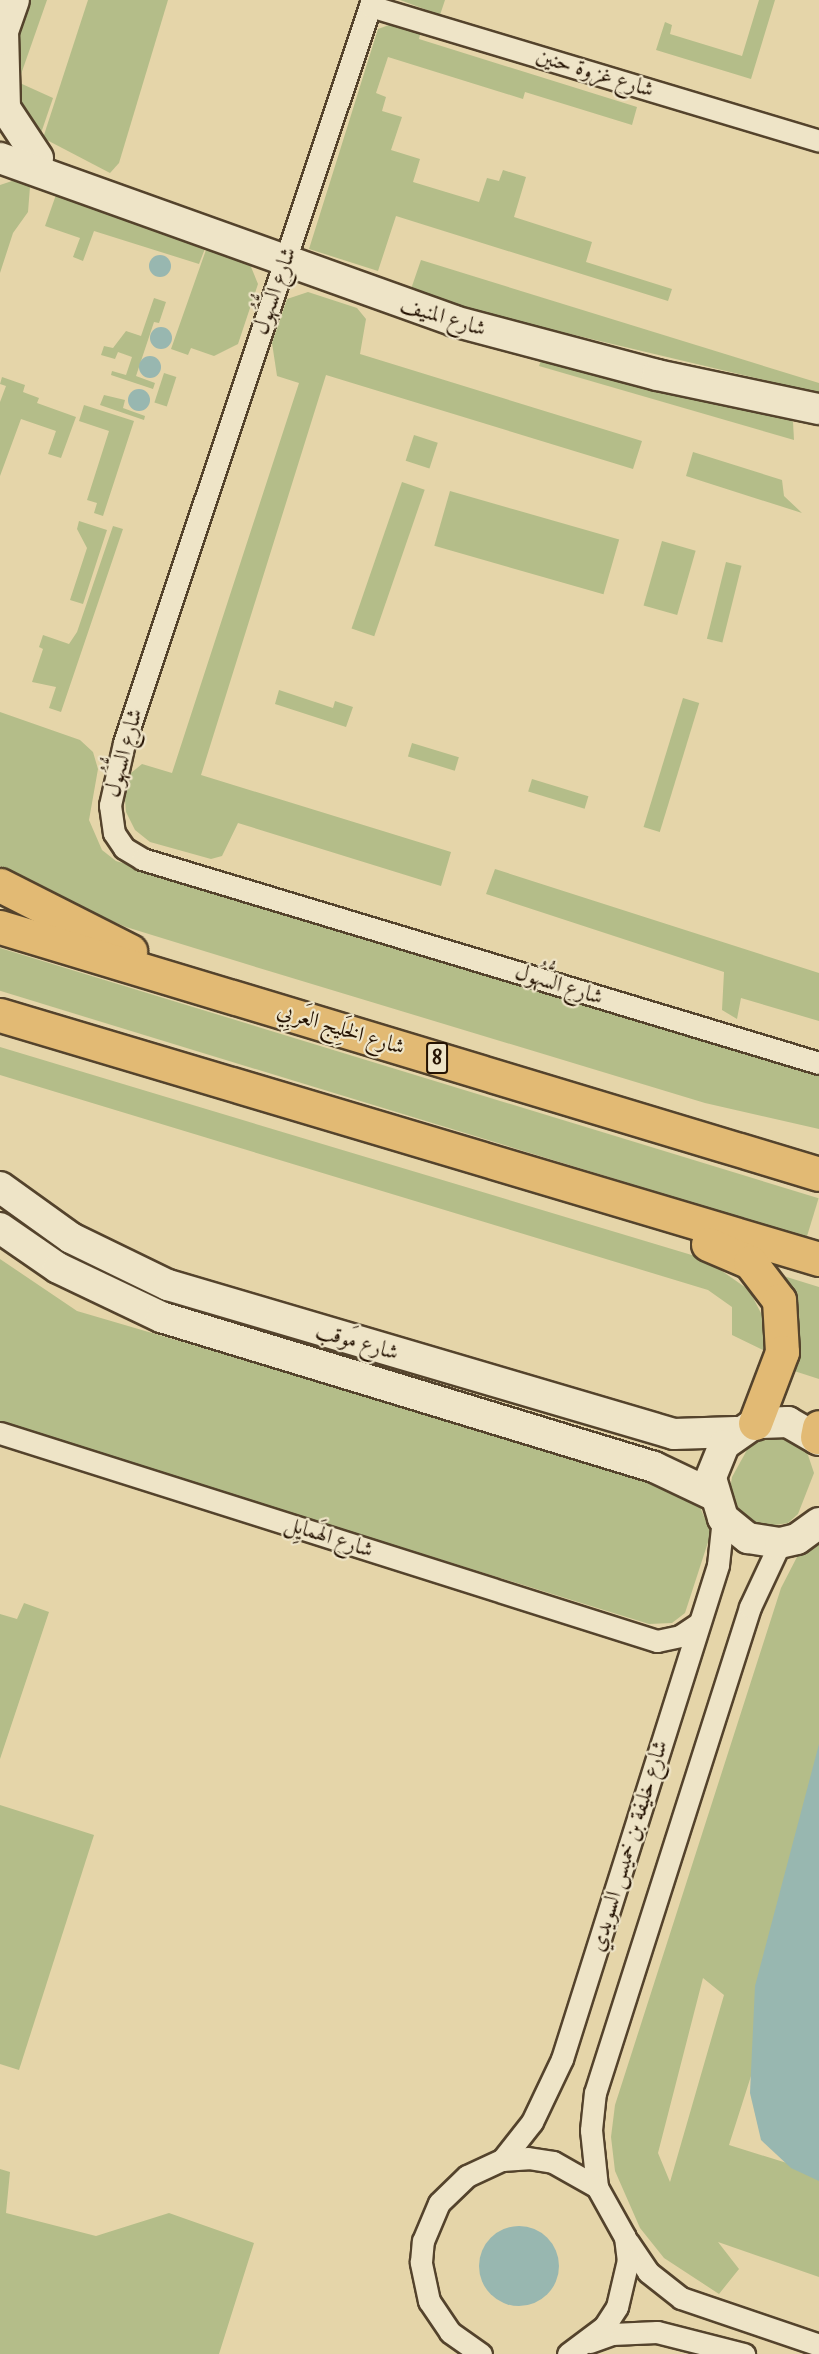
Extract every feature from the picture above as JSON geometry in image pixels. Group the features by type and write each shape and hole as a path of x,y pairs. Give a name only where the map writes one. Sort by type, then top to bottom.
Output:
{"highway":[{"path":"0,885 190,984"},
{"name":"شارع الخَلِيج العَربِي","path":"0,927 819,1174"},
{"path":"0,1015 453,1152 819,1259"},
{"path":"685,1132 819,1150"},
{"path":"453,1152 492,1172 750,1262 779,1300 784,1332 777,1369 745,1428"}],"main road":[{"path":"0,177 36,164 5,108 2,36 14,0"},
{"name":"شارع المنيف","path":"0,139 36,164 80,184 285,263 519,340 819,409"},
{"name":"شارع المنيف","path":"0,158 36,164"},
{"name":"شارع مَوقب","path":"0,1187 71,1238 168,1285 674,1434 788,1422 818,1435"},
{"name":"شارع مَوقب","path":"0,1228 58,1268 161,1317 654,1467 718,1507 748,1538 780,1543"},
{"path":"718,1507 715,1460 745,1428"},
{"path":"780,1543 797,1539 819,1523"}],"street":[{"name":"شارع غزوة حنين","path":"371,3 819,141"},
{"name":"شارع السُّهُول","path":"371,3 124,743 110,805 118,841 142,859 819,1063"},
{"name":"شارع الهَمايِل","path":"0,1433 657,1641"},
{"name":"شارع خليفة بن خميس السويدي","path":"502,2160 544,2103 562,2059 718,1565 718,1507"},
{"name":"شارع خليفة بن خميس السويدي","path":"597,2187 591,2139 595,2093 750,1607 780,1543"},
{"path":"682,1677 657,1641 680,1636 699,1623"},
{"path":"481,2354 450,2332 429,2301 421,2262 423,2241 429,2221 452,2188 484,2166 502,2160 553,2162 597,2187 625,2237 648,2271 681,2298 819,2345"},
{"path":"587,2343 617,2307 625,2284 625,2237"},
{"path":"568,2354 587,2343 612,2334 657,2332 744,2354"}],"green space":[{"path":"25,0 47,0 19,80 2,70"},
{"path":"88,0 168,0 119,163 110,173 43,138"},
{"path":"400,0 445,0 440,15"},
{"path":"759,0 775,0 751,79 656,50 665,22 672,25 670,34 742,56"},
{"path":"397,22 421,30 419,39 637,107 632,125 525,92 523,99 388,57 376,93 386,97 382,111 402,117 391,150 420,159 413,182 479,202 487,178 499,181 503,170 526,177 514,217 592,242 586,262 672,289 668,301 396,216 378,271 309,249 378,29"},
{"path":"22,84 53,98 40,136 5,85"},
{"path":"18,179 30,187 28,212 13,233 0,273 0,185"},
{"path":"57,192 206,246 199,264 94,231 83,261 73,257 80,238 45,226"},
{"path":"207,247 249,262 258,284 238,344 214,356 191,348 188,355 171,349"},
{"path":"421,260 819,383 819,393 477,312 411,289"},
{"path":"308,292 357,308 366,319 360,354 642,441 633,469 326,375 201,775 451,852 441,886 238,823 222,856 211,859 150,842 135,830 126,812 124,788 131,773 142,764 172,773 299,383 277,376 272,343 287,299"},
{"path":"154,298 166,302 159,323 154,322 136,376 155,383 153,389 111,375 112,371 126,375 132,357 118,352 115,359 101,355 104,346 113,348 126,331 141,336"},
{"path":"544,352 786,415 793,422 794,440 539,366"},
{"path":"164,373 176,377 167,406 154,402"},
{"path":"2,377 25,385 23,392 39,398 37,403 76,417 61,458 48,454 56,431 21,419 0,476 0,402 6,386 0,384"},
{"path":"104,395 125,400 123,408 145,416 144,420 100,405"},
{"path":"84,405 134,421 103,516 94,513 97,503 87,500 109,431 79,421"},
{"path":"414,435 438,443 429,468 406,461"},
{"path":"693,452 782,480 784,496 802,513 686,476"},
{"path":"402,482 425,490 374,636 352,629"},
{"path":"450,491 619,540 603,594 434,546"},
{"path":"79,521 107,530 83,604 70,600 87,548 77,529"},
{"path":"113,526 123,529 61,712 49,708 56,687 32,682 43,649 39,647 43,635 69,644 77,632"},
{"path":"662,541 696,551 677,615 644,605"},
{"path":"726,562 742,566 722,643 707,639"},
{"path":"279,690 333,708 335,701 353,707 346,727 275,704"},
{"path":"683,698 699,703 660,832 644,827"},
{"path":"0,712 80,740 93,752 98,769 89,820 102,850 116,861 819,1075 819,1129 705,1103 269,971 126,927 47,893 0,866"},
{"path":"412,743 459,757 455,771 408,756"},
{"path":"532,779 588,796 585,809 528,791"},
{"path":"495,869 819,973 819,1021 741,998 737,1019 722,1010 724,972 486,894"},
{"path":"0,948 819,1198 807,1237 0,991"},
{"path":"0,1047 705,1259 749,1290 762,1315 765,1351 732,1335 732,1307 708,1290 0,1075"},
{"path":"0,1259 77,1311 675,1486 700,1507 711,1533 685,1613 672,1623 649,1624 0,1423"},
{"path":"777,1274 819,1287 819,1379 788,1369"},
{"path":"787,1435 806,1449 814,1473 798,1514 788,1523 762,1527 740,1514 730,1490 732,1477 752,1441"},
{"path":"819,1538 819,1863 729,2145 819,2173 819,2277 718,2242 739,2269 719,2294 664,2258 640,2228 615,2171 611,2137 615,2105 781,1588 798,1555","holes":["703,1978 724,1995 670,2182 658,2153"]},
{"path":"24,1603 49,1612 0,1759 0,1614 17,1619"},
{"path":"0,1805 94,1835 19,2070 0,2064"},
{"path":"0,2169 10,2172 6,2213 96,2236 169,2213 254,2243 219,2354 0,2354"}],"water":[{"path":"160,255 168,258 171,266 168,274 160,277 152,274 149,266 152,258"},
{"path":"161,327 169,330 172,338 169,346 161,349 153,346 150,338 153,330"},
{"path":"150,356 158,359 161,367 158,375 150,378 142,375 139,367 142,359"},
{"path":"139,389 147,392 150,400 147,408 139,411 131,408 128,400 131,392"},
{"path":"819,1744 819,2181 791,2168 761,2140 750,2093 755,1986"},
{"path":"511,2226 527,2226 548,2237 559,2258 559,2274 548,2295 527,2306 511,2306 497,2300 485,2288 479,2274 479,2258 485,2244 497,2232"}]}
